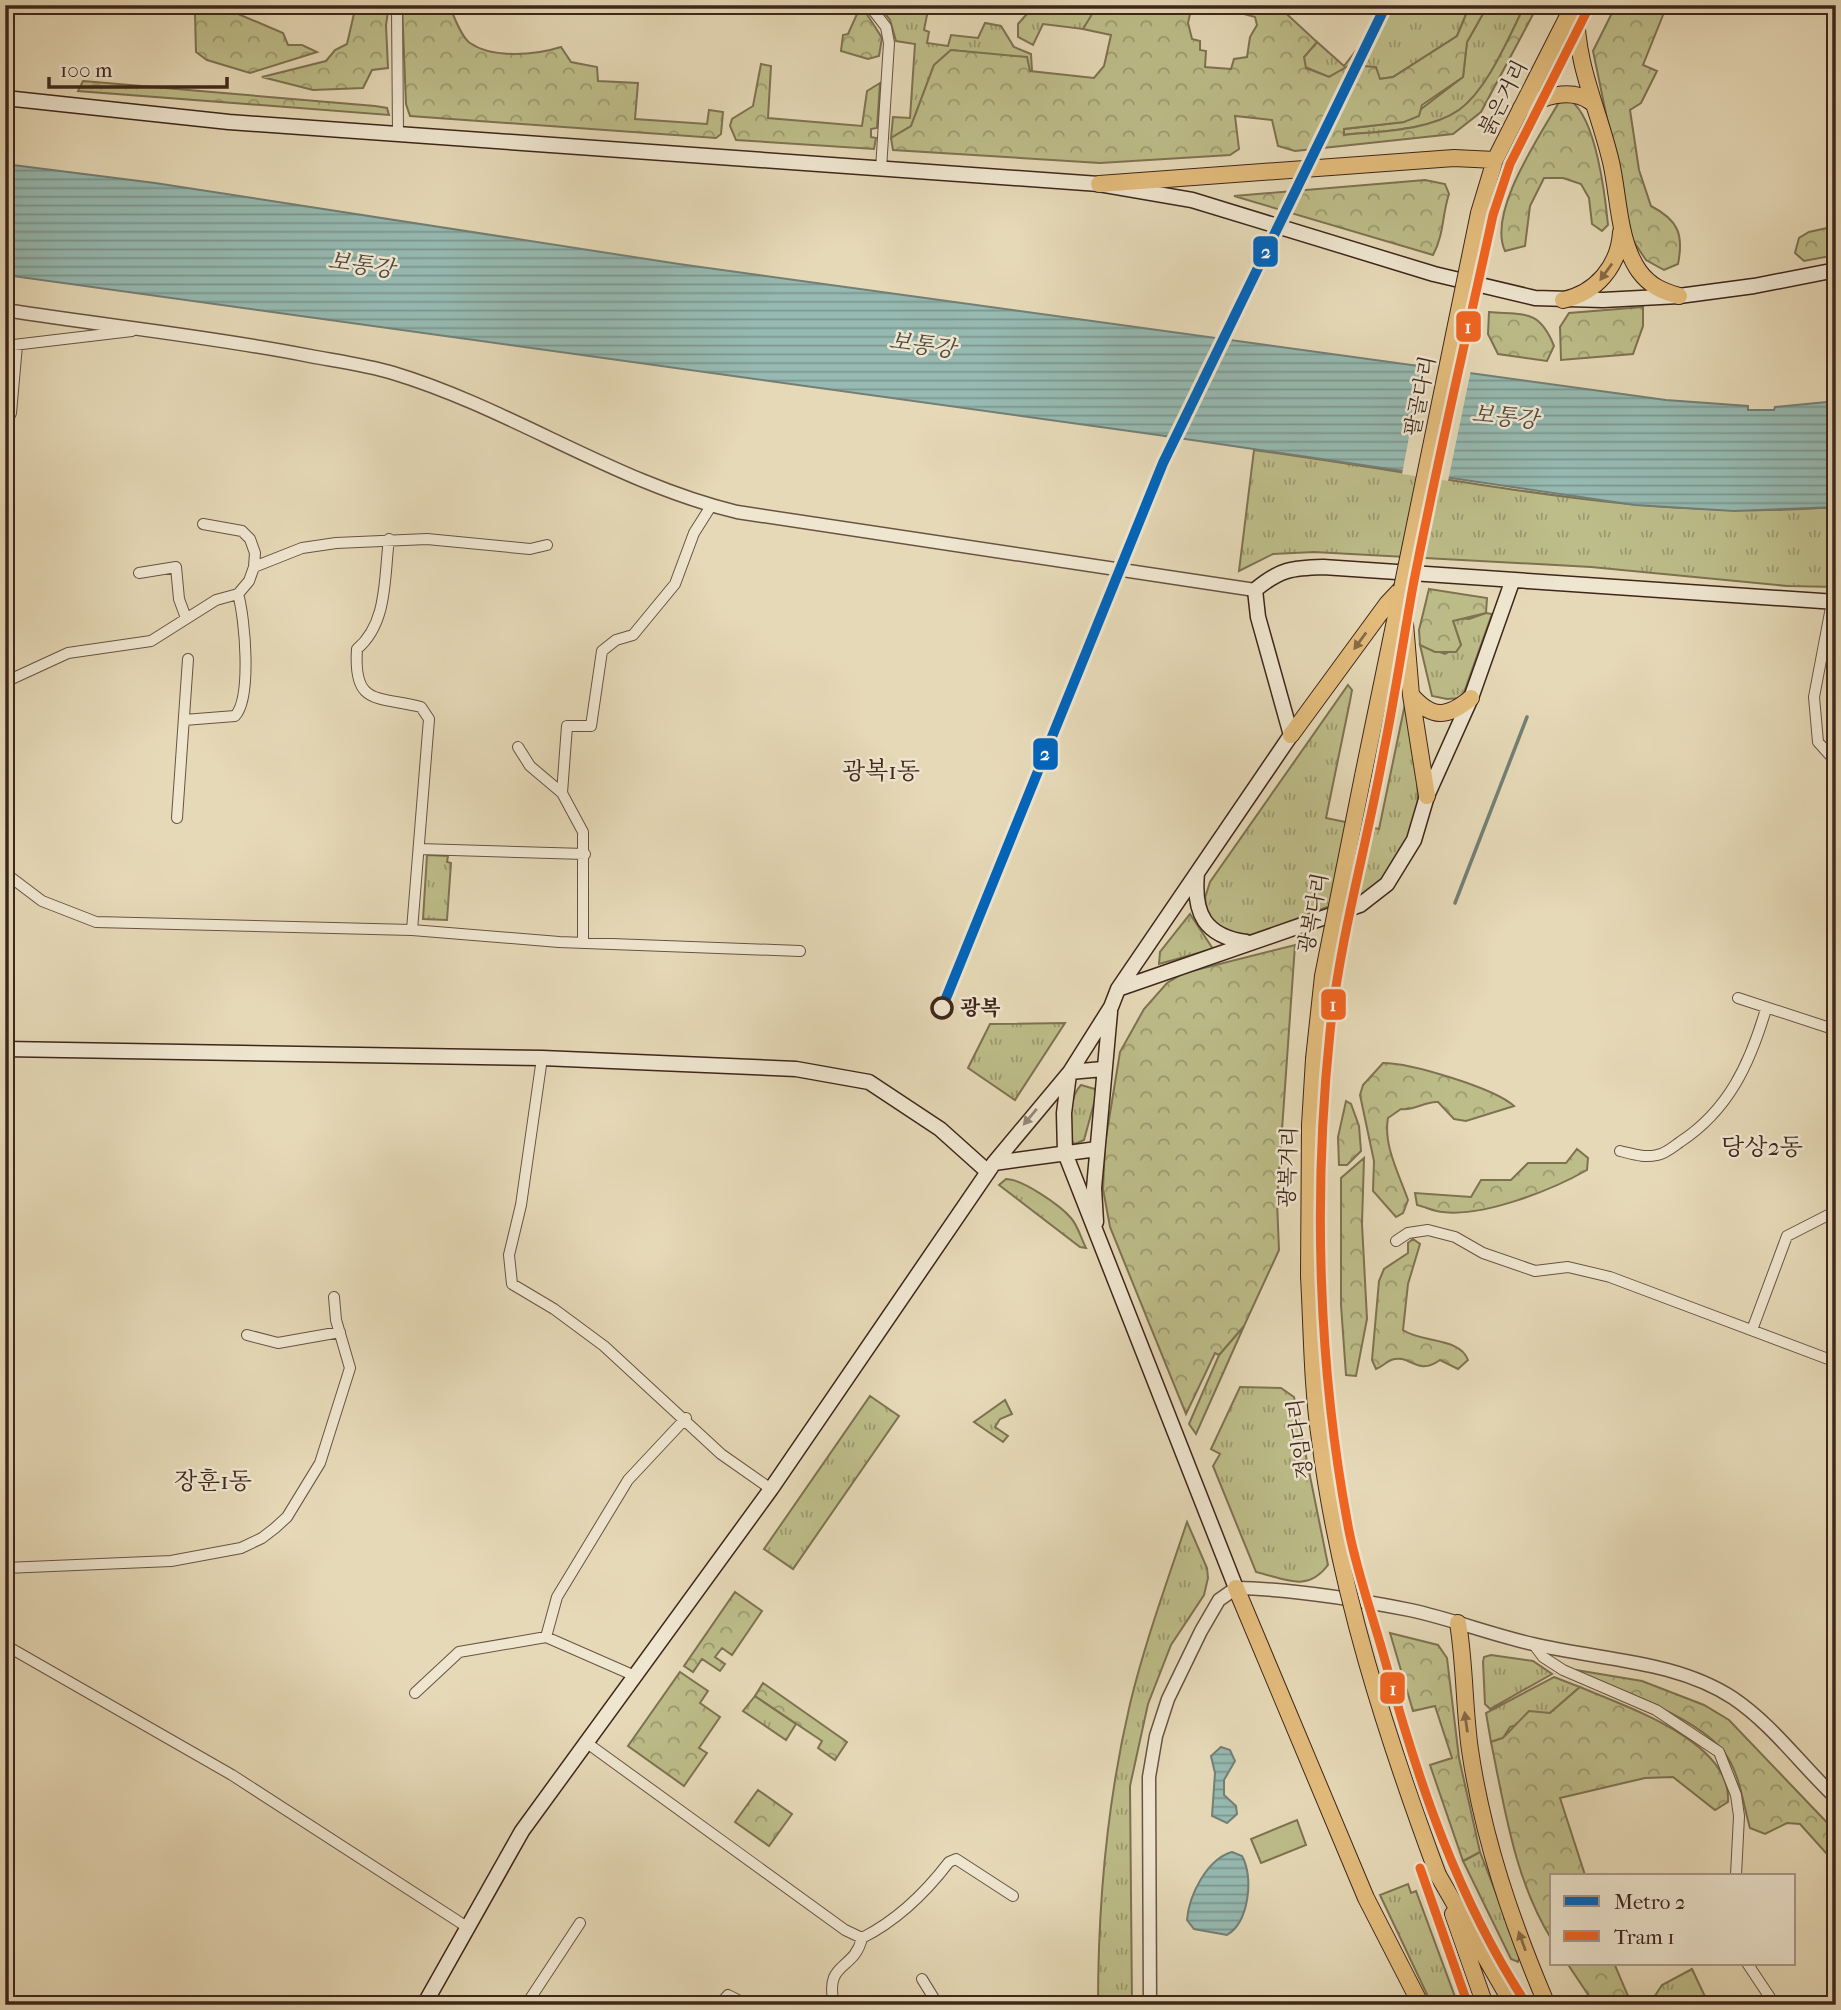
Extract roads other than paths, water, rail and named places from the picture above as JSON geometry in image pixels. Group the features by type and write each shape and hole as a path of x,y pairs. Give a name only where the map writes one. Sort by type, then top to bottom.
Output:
{"highway":[{"path":"1575,5 1576,34 1591,102 1611,162 1622,223 1632,259 1640,272 1662,291 1679,296"},
{"name":"붉은거리","path":"1479,213 1495,160 1575,5"},
{"path":"1521,108 1552,96 1583,96 1591,102"},
{"path":"1100,184 1454,158 1495,160"},
{"name":"팔골다리","path":"1402,588 1479,213"},
{"path":"1563,300 1588,290 1610,270 1622,223"},
{"path":"1402,588 1411,695 1427,796"},
{"path":"1291,735 1402,588"},
{"name":"광복다리","path":"1314,1059 1323,976 1402,588"},
{"path":"1411,695 1421,706 1434,713 1456,711 1471,698"},
{"name":"광복거리","path":"1309,1276 1309,1150 1314,1059"},
{"name":"정임다리","path":"1309,1276 1319,1438 1331,1514 1351,1600 1391,1742 1438,1875"},
{"path":"1236,1588 1366,1898 1421,2005"},
{"path":"1458,1623 1462,1696 1481,1810 1498,1878 1547,2005"},
{"path":"1438,1875 1485,2005"},
{"path":"1438,1875 1513,2005"}],"main road":[{"path":"5,99 229,122 1100,184 1192,200 1434,274 1510,293 1563,300 1679,296 1754,286 1836,270"},
{"path":"424,2005 522,1831 771,1489 991,1168 1070,1072 1111,1007 1118,989 1291,735 1258,617 1255,590 1273,575 1292,568 1323,566 1512,582 1834,603"},
{"path":"1118,989 1360,905 1387,884 1414,840 1427,796 1471,698 1512,582"},
{"path":"1198,872 1200,913 1208,927 1230,940 1251,943"},
{"path":"1097,1237 1094,1188 1103,1069 1111,1007"},
{"path":"5,1049 542,1058 796,1069 870,1082 940,1129 991,1168 1097,1149"},
{"path":"1070,1072 1103,1069"},
{"path":"1070,1072 1064,1113 1065,1153 1236,1588"}],"street":[{"path":"397,5 398,135"},
{"path":"869,5 886,27 888,43 881,169"},
{"path":"5,310 252,344 392,372 488,407 611,467 711,506 818,526 1255,590"},
{"path":"5,346 136,330"},
{"path":"5,426 11,414 17,345"},
{"path":"562,793 567,726 591,726 602,651 616,640 633,635 676,584 694,533 711,506"},
{"path":"5,682 68,653 151,641 216,600 238,594 249,581 254,567 255,553 250,539 242,531 203,524"},
{"path":"5,530 9,552"},
{"path":"254,567 302,548 389,539 427,539 530,549 547,545"},
{"path":"389,539 379,620 371,637 356,649 355,672 361,690 370,698 421,707 429,719 412,930"},
{"path":"139,573 176,567 178,599 187,618"},
{"path":"184,720 226,718 234,716 240,710 244,656 238,594"},
{"path":"1834,603 1814,697 1818,742 1836,762"},
{"path":"177,818 188,659"},
{"path":"519,747 530,766 562,793 583,832 583,943"},
{"path":"419,849 585,854"},
{"path":"5,873 42,901 96,922 412,930 583,943 800,951"},
{"path":"1738,998 1836,1030"},
{"path":"1620,1151 1643,1157 1661,1155 1692,1135 1720,1110 1735,1087 1756,1044 1766,1009"},
{"path":"542,1058 522,1205 509,1255 512,1284 554,1309 604,1346 721,1454 771,1489"},
{"path":"1752,1330 1787,1236 1836,1211"},
{"path":"1396,1241 1417,1230 1439,1233 1469,1244 1483,1253 1535,1271 1568,1267 1610,1277 1836,1362"},
{"path":"5,1568 85,1567 171,1561 241,1548 262,1538 288,1517 320,1463 350,1368 336,1320 334,1297"},
{"path":"247,1335 278,1343 341,1332"},
{"path":"546,1637 557,1597 628,1480 685,1418"},
{"path":"1150,2005 1149,1777 1156,1736 1172,1689 1201,1631 1219,1600 1236,1588 1340,1599 1411,1611 1534,1645 1663,1669 1702,1681 1733,1698 1757,1717 1836,1798"},
{"path":"415,1693 458,1652 546,1637 635,1676"},
{"path":"5,1645 232,1775 467,1927"},
{"path":"1534,1645 1543,1657 1563,1670 1656,1710 1718,1752 1737,1795 1736,1874"},
{"path":"587,1743 845,1930 862,1938"},
{"path":"834,2005 831,1982 834,1973 856,1954 862,1938 877,1931 919,1896 949,1862 956,1859 1013,1896"},
{"path":"526,2005 580,1923"},
{"path":"1748,1965 1775,2005"},
{"path":"922,1979 939,2005"},
{"path":"719,2005 728,1995 747,2005"}],"water":[{"name":"보통강","path":"5,164 155,183 679,264 1666,400 1748,406 1748,410 1774,410 1775,407 1836,401 1836,507 1734,511 1635,505 1158,435 5,275"},
{"path":"1221,1747 1230,1750 1235,1761 1224,1780 1224,1795 1236,1806 1237,1814 1227,1823 1212,1816 1215,1773 1211,1756"},
{"path":"1232,1852 1242,1856 1246,1865 1248,1887 1245,1910 1234,1929 1227,1935 1194,1929 1187,1920 1196,1889 1207,1870"}],"waterway":[{"path":"1455,903 1527,717"}],"metro line":[{"name":"2","path":"942,1008 1163,463 1386,5"}],"tram line":[{"name":"1","path":"1527,2005 1480,1924 1443,1840 1412,1753 1361,1581 1339,1470 1325,1345 1320,1219 1321,1156 1330,1032 1340,961 1392,709 1422,540 1493,215 1510,164 1590,5"},
{"name":"1","path":"1420,1868 1468,2005"}],"place":[{"name":"광복","path":"942,1008"}],"district":[{"name":"광복1동","path":"881,771"},
{"name":"당상2동","path":"1762,1147"},
{"name":"장훈1동","path":"213,1481"}]}
